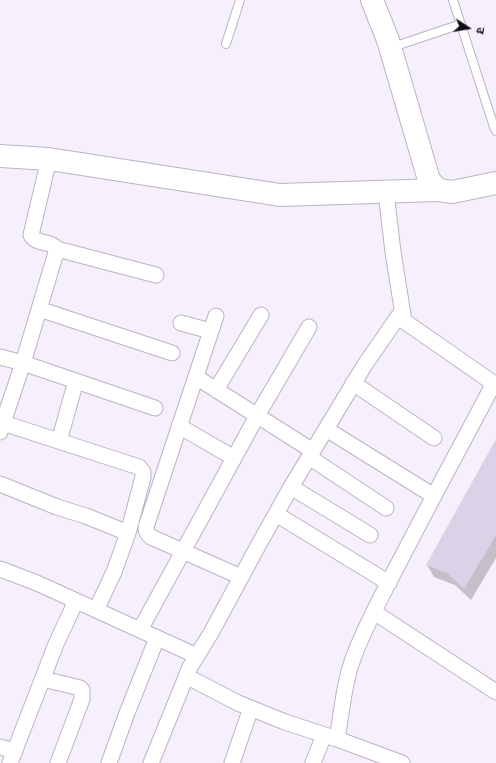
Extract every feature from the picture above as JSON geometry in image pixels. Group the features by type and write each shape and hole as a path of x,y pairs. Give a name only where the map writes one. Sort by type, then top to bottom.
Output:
{"main road":[{"path":"372,0 390,48 429,180 438,190"},
{"path":"0,156 49,159 280,195 438,190 452,192 496,183"}],"street":[{"path":"49,159 31,235 34,240 54,246 57,249 156,275"},
{"path":"313,763 331,737 354,656 374,612 434,496 495,384 404,321 393,252 386,192"},
{"path":"57,249 23,363 1,426 59,442 139,468 143,472 144,477 128,533 114,572 96,610"},
{"path":"39,309 172,353"},
{"path":"151,763 186,676 196,656 211,633 291,487 353,383 402,311"},
{"path":"216,390 262,315"},
{"path":"216,316 179,426 158,506 146,527 148,534 151,537 241,577"},
{"path":"181,323 211,331"},
{"path":"140,630 257,416 309,327"},
{"path":"0,357 23,363 155,408"},
{"path":"196,377 257,416 386,508"},
{"path":"59,442 76,381"},
{"path":"353,383 434,438"},
{"path":"179,426 234,458"},
{"path":"326,429 434,496"},
{"path":"0,484 128,533"},
{"path":"291,487 370,535"},
{"path":"276,514 389,583"},
{"path":"0,569 37,583 196,656"},
{"path":"0,747 13,757 56,644 76,601"},
{"path":"374,612 496,692"},
{"path":"109,763 126,713 157,638"},
{"path":"186,676 238,703 285,722 402,763"},
{"path":"44,678 80,688 82,690 82,699 58,763"},
{"path":"232,763 251,708"}],"lane":[{"path":"226,44 240,0"},
{"path":"453,0 496,131"},
{"path":"390,48 461,24"}],"building":[{"path":"496,439 496,535 464,589 447,573 426,565"}]}
